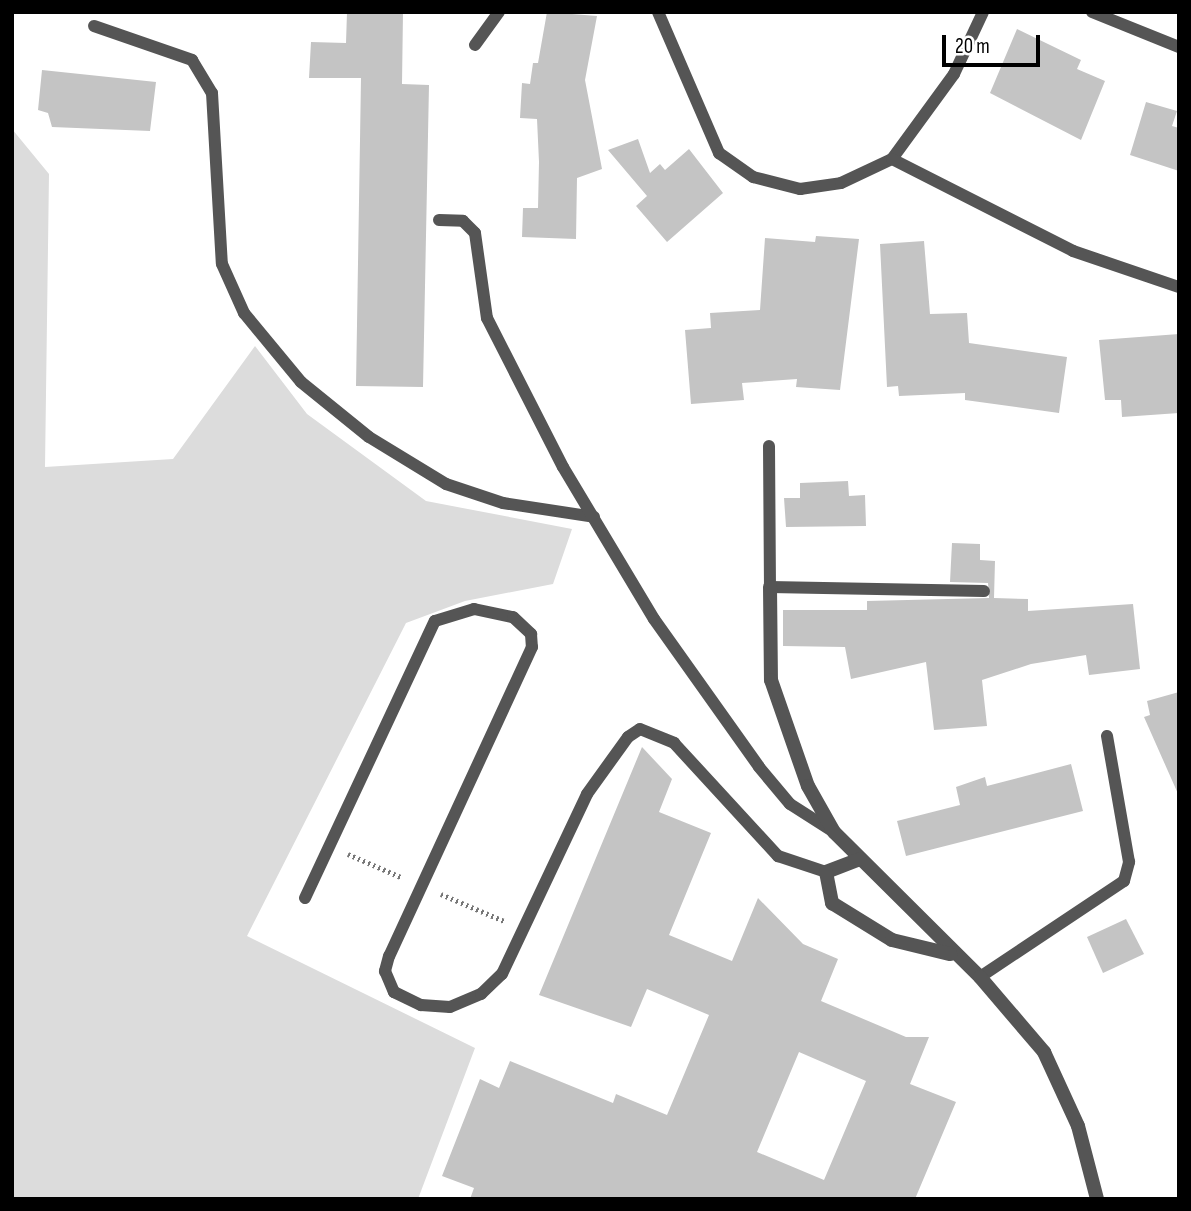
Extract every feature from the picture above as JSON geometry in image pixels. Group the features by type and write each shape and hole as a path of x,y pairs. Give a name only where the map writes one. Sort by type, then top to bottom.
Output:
{"street":[{"path":"770,587 771,680 808,786 834,832 952,954 980,976 1044,1052 1078,1126 1097,1199"},
{"path":"860,859 826,872 832,903 892,940 952,954"}],"lane":[{"path":"475,45 499,12"},
{"path":"659,12 719,153 753,177 800,189 841,183 892,159 954,74 983,12"},
{"path":"1092,12 1179,47"},
{"path":"94,26 192,60 212,93 222,264 244,313 301,382 369,437 446,484 503,503 594,517"},
{"path":"892,159 1073,251 1179,287"},
{"path":"439,220 463,222 475,233 487,318 594,517 654,619 759,767 790,804 834,832"},
{"path":"769,446 770,587 984,591"},
{"path":"305,898 435,621 474,609 513,617 531,634 532,646 389,956 385,971 394,992 421,1005 450,1007 481,994 502,974 587,794 628,737 640,729 674,743 778,856 826,872"},
{"path":"980,976 1124,881 1129,862 1107,736"}],"path":[{"path":"352,856 396,875"},
{"path":"454,900 512,925"}],"shaded area":[{"path":"12,129 49,174 45,467 173,459 255,346 307,414 426,501 572,529 553,584 465,601 406,623 247,936 475,1048 418,1199 12,1199"}],"building":[{"path":"347,12 403,12 402,84 429,85 423,387 356,386 361,78 309,78 311,42 346,43"},
{"path":"547,12 597,16 585,80 602,169 577,178 576,239 522,237 523,208 538,208 539,162 537,119 520,118 522,83 530,84 533,63 538,63"},
{"path":"1017,29 1081,60 1077,69 1105,81 1081,140 990,93"},
{"path":"42,70 156,82 150,131 52,127 48,113 38,110"},
{"path":"1146,102 1177,111 1172,126 1179,128 1179,171 1130,155"},
{"path":"638,139 650,173 660,164 665,170 689,149 723,193 667,242 636,206 647,196 608,150"},
{"path":"816,236 859,239 840,390 796,387 797,379 742,383 744,400 691,404 685,330 711,328 710,313 760,310 765,238 815,242"},
{"path":"924,241 930,314 967,313 969,343 1067,357 1059,413 965,400 965,393 899,396 898,386 887,387 880,244"},
{"path":"1179,334 1179,413 1122,417 1121,400 1105,400 1099,340"},
{"path":"848,481 849,496 865,495 866,526 786,527 784,498 800,498 800,483"},
{"path":"952,543 980,544 980,560 995,561 994,598 1028,599 1028,611 1133,604 1140,669 1089,675 1086,655 1031,664 982,680 987,726 934,730 926,662 851,679 845,647 783,646 783,610 867,610 867,601 989,598 988,583 950,582"},
{"path":"1179,692 1179,796 1144,717 1150,715 1147,701"},
{"path":"642,747 672,779 659,812 711,833 669,935 732,961 758,898 803,944 838,959 821,1001 906,1037 929,1037 910,1084 956,1102 915,1199 470,1199 474,1188 442,1176 480,1079 499,1088 510,1061 613,1103 616,1094 667,1115 709,1015 647,989 631,1027 539,995","holes":["799,1052 866,1081 824,1180 757,1152"]},
{"path":"1071,764 1083,811 906,856 897,821 960,805 956,787 985,777 987,786"},
{"path":"1126,919 1144,954 1103,973 1087,937"}]}
